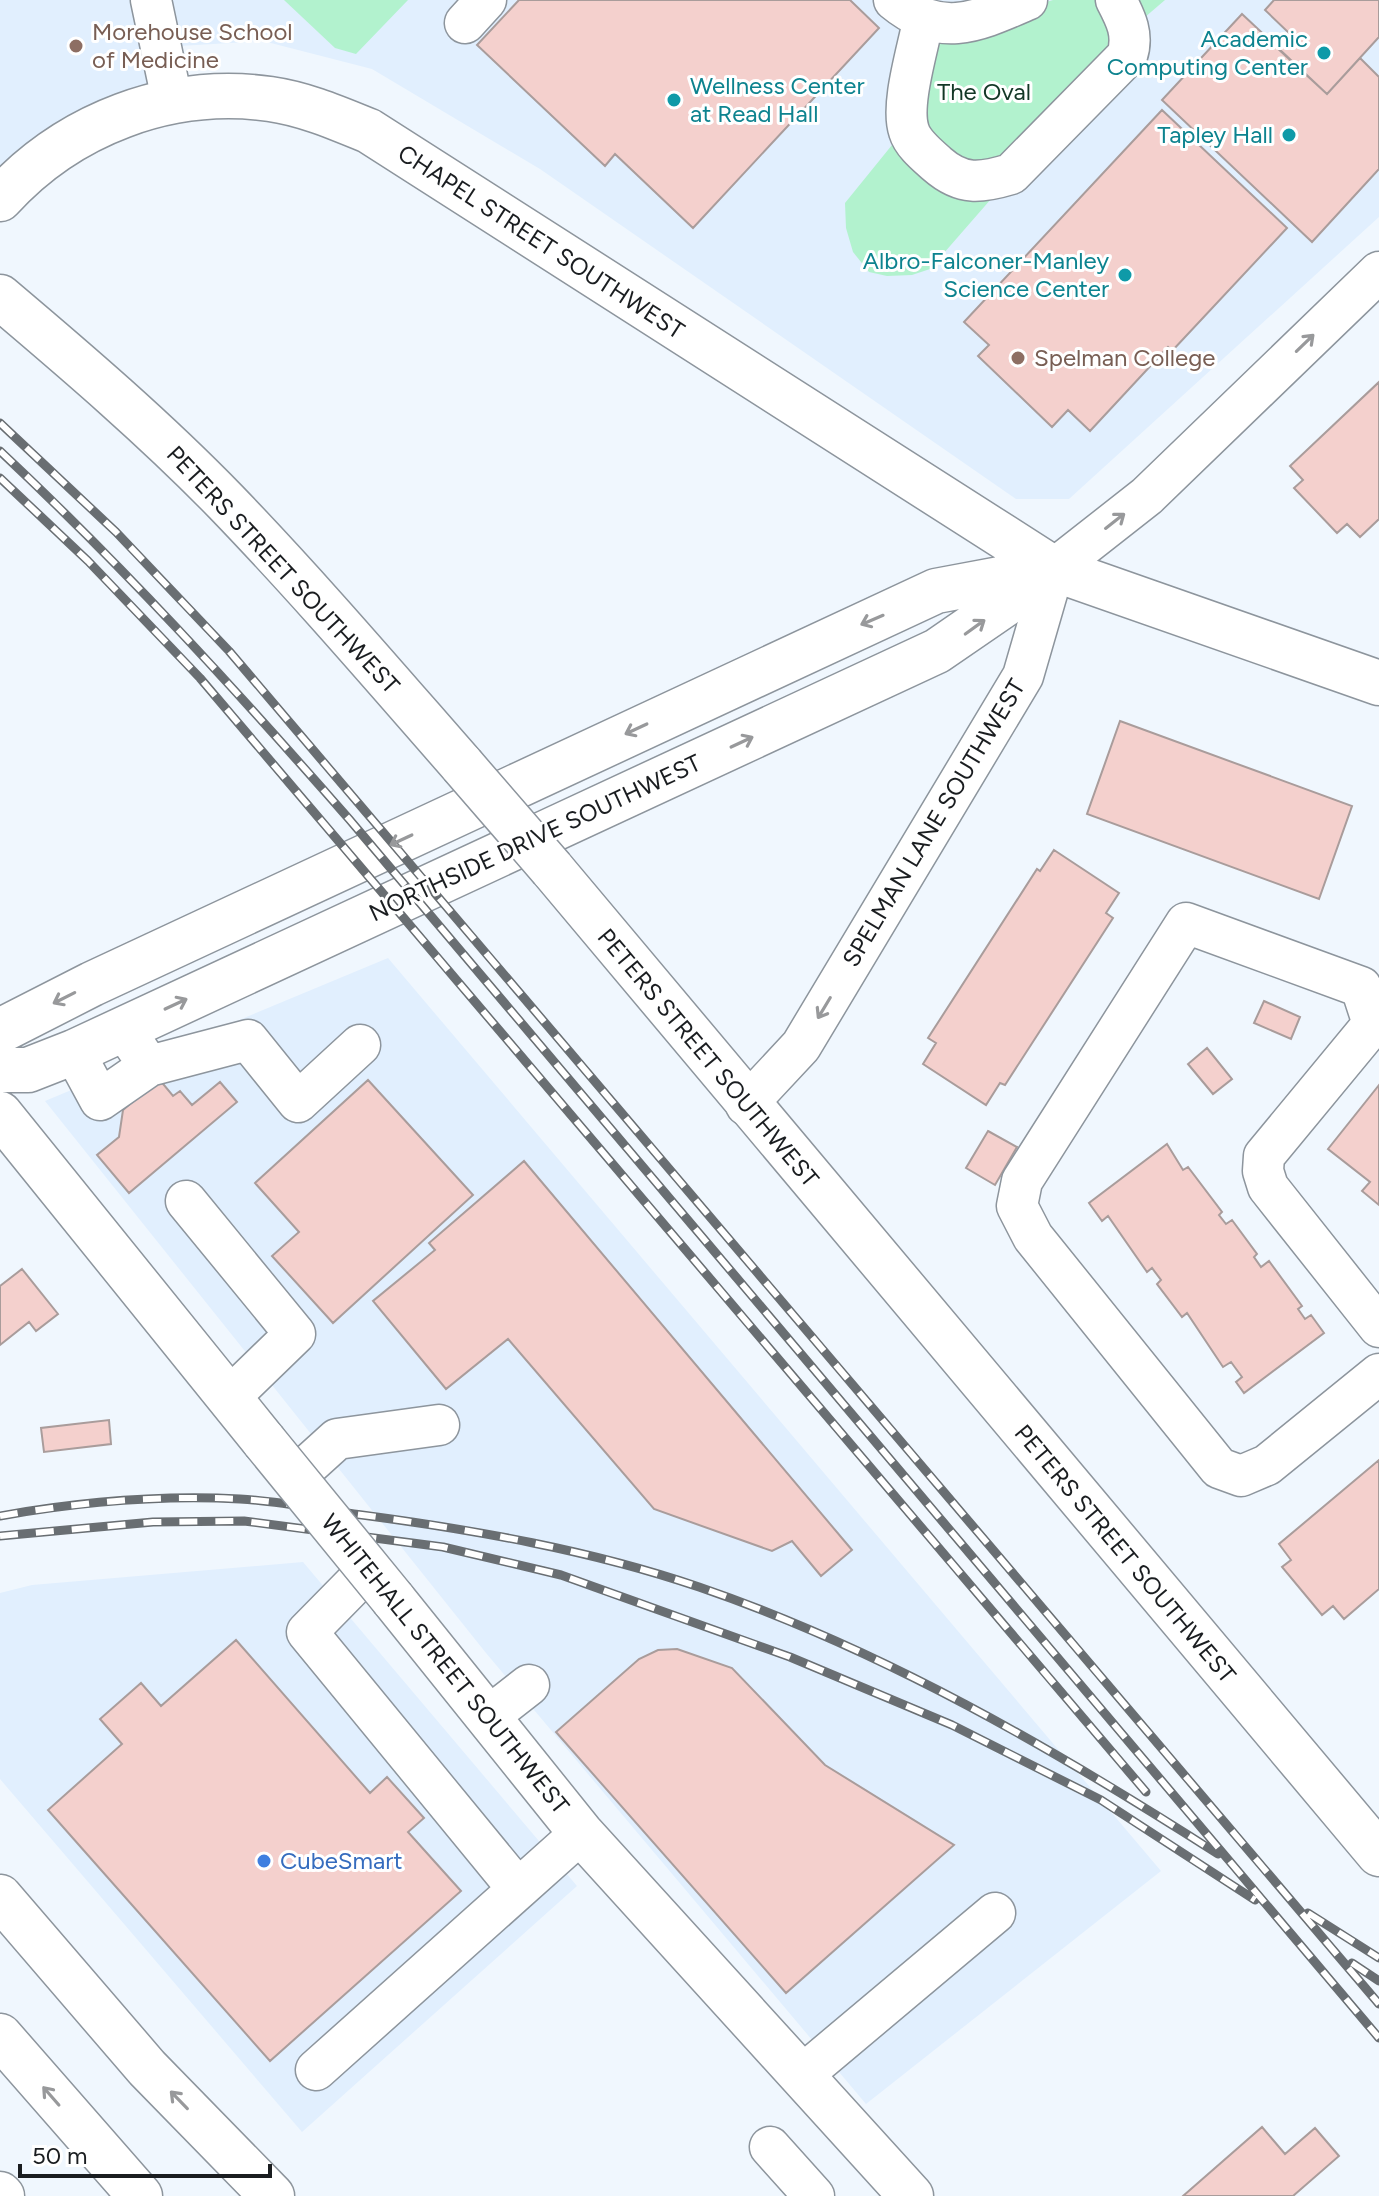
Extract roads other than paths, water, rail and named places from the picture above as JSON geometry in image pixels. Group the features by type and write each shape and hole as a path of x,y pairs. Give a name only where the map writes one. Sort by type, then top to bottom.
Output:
{"main road":[{"name":"CHAPEL STREET SOUTHWEST","path":"0,199 55,150 113,118 172,100 219,96 271,99 321,111 369,131 1054,569"},
{"name":"PETERS STREET SOUTHWEST","path":"0,297 94,377 224,501 332,616 552,869 746,1105 1379,1854"},
{"path":"0,1031 92,984 936,591 1054,569 1379,683"},
{"name":"NORTHSIDE DRIVE SOUTHWEST","path":"0,1070 28,1070 74,1052 937,651 1054,569"},
{"name":"WHITEHALL STREET SOUTHWEST","path":"0,1114 581,1833 911,2196"},
{"path":"0,1897 147,2068 272,2196"},
{"path":"0,2036 140,2196"}],"street":[{"path":"151,0 172,100"},
{"path":"1027,0 954,25 909,10 908,130 922,151 957,180 986,182 1011,174 1127,56 1131,44 1128,22 1116,0"},
{"path":"1054,569 1147,496 1379,272"},
{"name":"SPELMAN LANE SOUTHWEST","path":"746,1105 801,1046 1023,676 1054,569"},
{"path":"1379,1327 1268,1187 1263,1171 1264,1156 1376,1025 1361,987 1186,923 1022,1181 1017,1206 1033,1237 1219,1468 1241,1476 1267,1465 1379,1374"},
{"path":"124,1029 149,1066"},
{"path":"74,1052 100,1100 149,1066 248,1040 298,1102 360,1045"},
{"path":"186,1201 295,1334 229,1398"},
{"path":"294,1478 337,1439 439,1425"},
{"path":"381,1584 307,1632 518,1889"},
{"path":"488,1717 529,1685"},
{"path":"316,2070 581,1833"},
{"path":"801,2076 995,1913"},
{"path":"770,2147 814,2196"}],"railway":[{"path":"0,423 116,532 229,651 1379,2004"},
{"path":"0,451 179,630 349,819 1379,2038"},
{"path":"0,478 88,561 200,678 1146,1792"},
{"path":"0,1516 120,1501 180,1498 255,1500 490,1535 616,1562 767,1612 901,1671 1030,1740 1218,1854"},
{"path":"0,1536 153,1522 244,1521 443,1547 561,1575 790,1657 952,1725 1101,1800 1255,1900"},
{"path":"1308,1913 1379,1958"},
{"path":"1352,1963 1379,1981"}],"place":[{"name":"Morehouse School of Medicine","path":"76,46"},
{"name":"Academic Computing Center","path":"1324,53"},
{"name":"Wellness Center at Read Hall","path":"674,100"},
{"name":"Tapley Hall","path":"1289,135"},
{"name":"Albro-Falconer-Manley Science Center","path":"1125,275"},
{"name":"Spelman College","path":"1018,358"},
{"name":"CubeSmart","path":"264,1861"}],"park label":[{"name":"The Oval","path":"984,92"}]}
